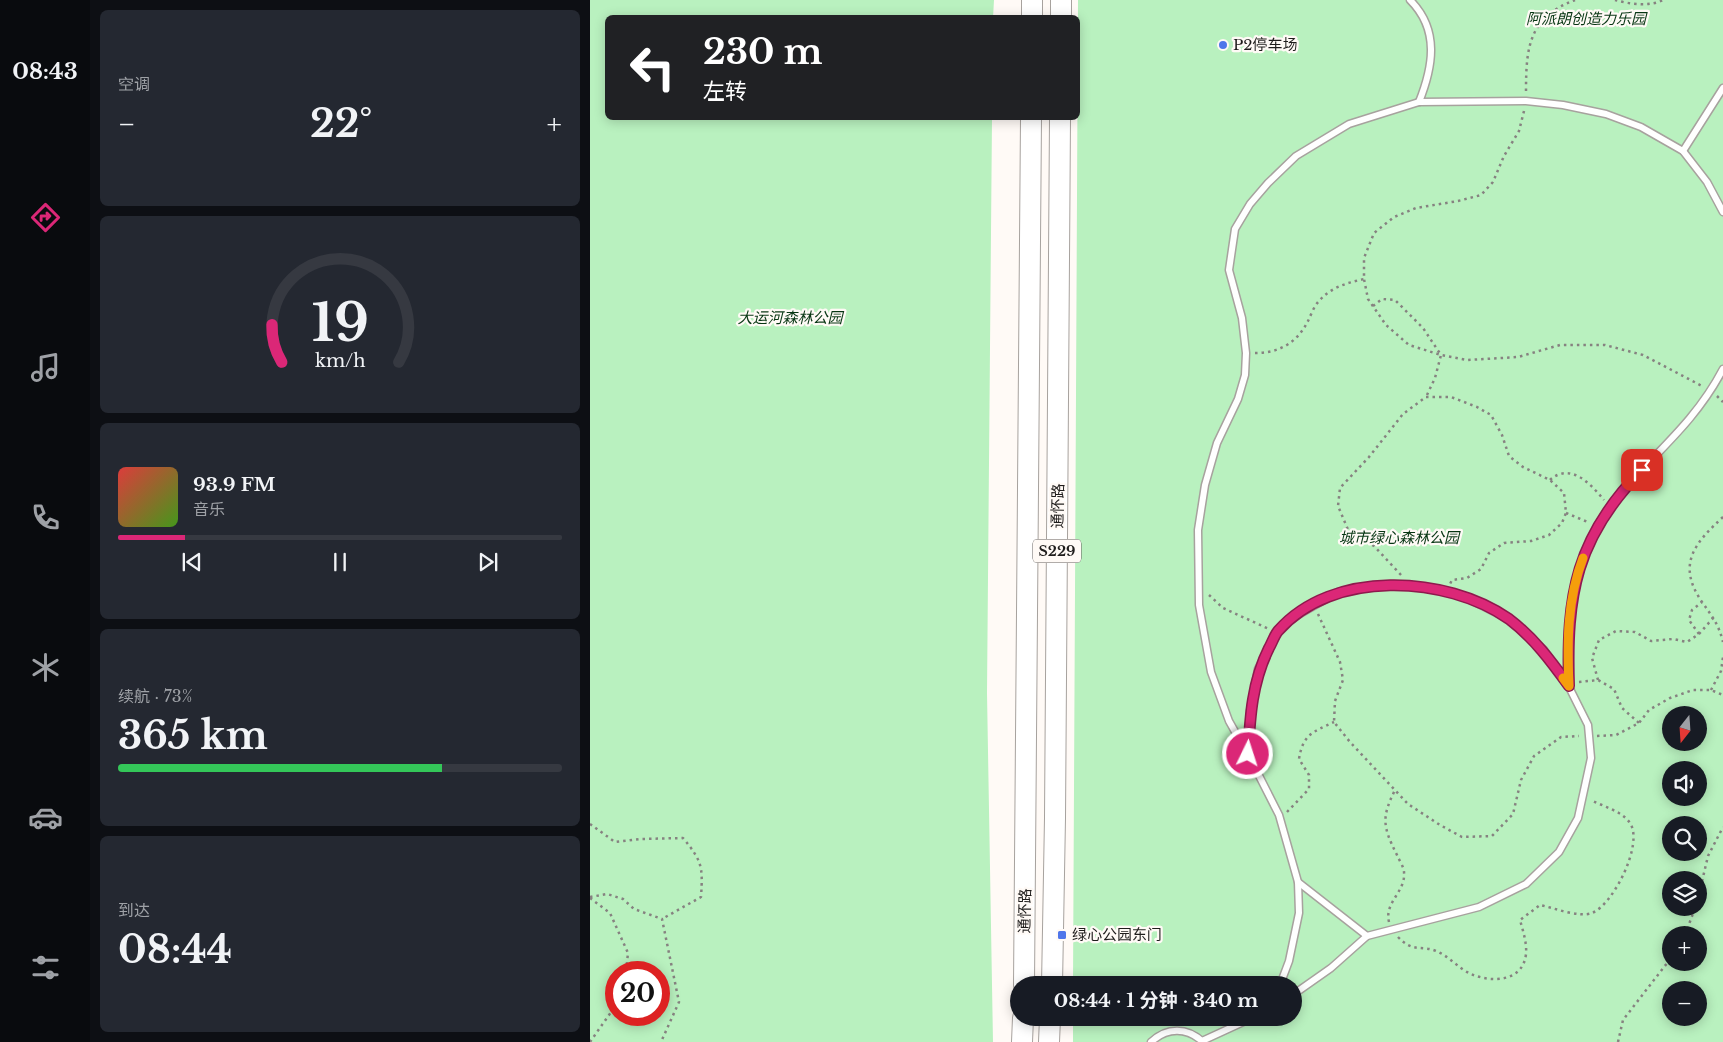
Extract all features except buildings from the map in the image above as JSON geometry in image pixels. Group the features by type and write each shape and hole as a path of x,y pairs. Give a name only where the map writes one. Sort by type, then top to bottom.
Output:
{"main road":[{"path":"1032,0 1032,15"},
{"path":"1061,0 1061,15"},
{"name":"通怀路","path":"1024,976 1031,120"},
{"name":"通怀路","path":"1052,976 1060,120"},
{"path":"1022,1042 1023,1026"},
{"path":"1049,1042 1050,1026"}],"lane":[{"path":"1410,0 1418,8 1433,51 1428,78 1419,102"},
{"path":"1683,151 1723,88"},
{"path":"1283,976 1289,961 1299,913 1298,882 1279,815 1229,721 1211,672 1201,623 1197,574 1198,530 1205,485 1217,443 1238,399 1244,375 1246,353 1242,318 1228,270 1235,229 1250,204 1296,156 1349,124 1419,102 1526,101 1563,105 1606,114 1641,127 1683,151 1707,182 1723,212"},
{"path":"1569,686 1567,646 1570,608 1581,563 1596,526 1609,507 1698,411 1712,391 1723,369"},
{"path":"1248,754 1250,711 1258,669 1277,632 1312,605 1338,592 1372,586 1411,586 1445,591 1471,600 1508,619 1544,650 1569,686 1588,725 1590,758 1578,818 1559,852 1526,884 1479,907 1366,936 1331,968 1302,988"},
{"path":"1298,882 1366,936"},
{"path":"1152,1042 1161,1033 1176,1031 1189,1032 1203,1042 1236,1026"}],"path":[{"path":"1575,0 1544,16 1530,38 1526,63 1526,101 1519,131 1504,156 1493,182 1482,194 1458,201 1416,208 1394,217 1374,233 1364,258 1364,279 1368,299 1386,325 1409,344 1441,355 1467,360 1518,357 1560,345 1605,345 1643,354 1712,391 1723,402"},
{"path":"1615,0 1628,4 1663,0"},
{"path":"1246,353 1270,353 1286,347 1304,330 1319,301 1336,287 1364,279"},
{"path":"1373,306 1382,299 1396,300 1423,328 1441,355 1435,378 1426,397 1403,414 1369,457 1340,488 1338,506 1349,532 1374,546 1411,586"},
{"path":"1426,397 1451,397 1477,407 1491,415 1502,435 1509,456 1523,467 1550,480 1564,493 1566,513 1562,523 1549,535 1531,541 1504,543 1489,553 1481,569 1467,578 1452,580 1445,591"},
{"path":"1550,480 1557,473 1568,472 1589,481 1609,507"},
{"path":"1566,513 1596,526"},
{"path":"1723,517 1693,549 1690,568 1692,585 1714,617 1723,642"},
{"path":"1197,574 1206,591 1223,608 1250,622 1277,632"},
{"path":"1699,634 1689,620 1692,610 1702,602"},
{"path":"1312,605 1340,662 1343,680 1336,701 1334,722 1350,742 1408,804 1462,837 1492,836 1514,814 1521,780 1534,756 1561,737 1616,735 1639,723 1648,710 1670,698 1693,690 1711,690 1723,695"},
{"path":"1598,680 1592,658 1599,640 1616,631 1634,632 1651,641 1673,639 1688,642 1699,634 1714,617"},
{"path":"1711,690 1721,671 1723,657"},
{"path":"1569,686 1581,680 1598,680 1614,689 1622,708 1639,723"},
{"path":"1279,815 1289,811 1309,789 1309,775 1299,759 1301,743 1312,733 1334,722"},
{"path":"590,824 615,842 640,839 683,838 700,858 702,876 701,897 662,919 634,909 623,899 607,894 590,898"},
{"path":"1704,871 1708,856 1723,827"},
{"path":"590,898 610,913 628,954 627,961"},
{"path":"661,1042 679,1002 662,919"},
{"path":"1618,1042 1623,1020 1633,1004 1662,969"},
{"path":"590,1042 605,1021"}],"green space":[{"name":"大运河森林公园","path":"590,0 994,0 993,15 605,15 605,120 992,120 987,693 993,1042 590,1042"},
{"name":"城市绿心森林公园","path":"1078,0 1723,0 1723,1042 1073,1042 1073,1026 1302,1026 1302,976 1073,976 1077,120 1080,120 1080,15 1078,15"}],"slow traffic":[{"path":"1563,678 1569,686 1567,646 1570,608 1583,558"}],"place":[{"name":"P2停车场","path":"1223,45"},
{"name":"绿心公园东门","path":"1062,935"}],"route":[{"path":"1248,754 1250,711 1258,669 1277,632 1312,605 1338,592 1372,586 1411,586 1445,591 1471,600 1508,619 1544,650 1569,686 1567,646 1570,608 1581,563 1596,526 1609,507 1642,470"}],"park label":[{"name":"阿派朗创造力乐园","path":"1586,19"}]}
